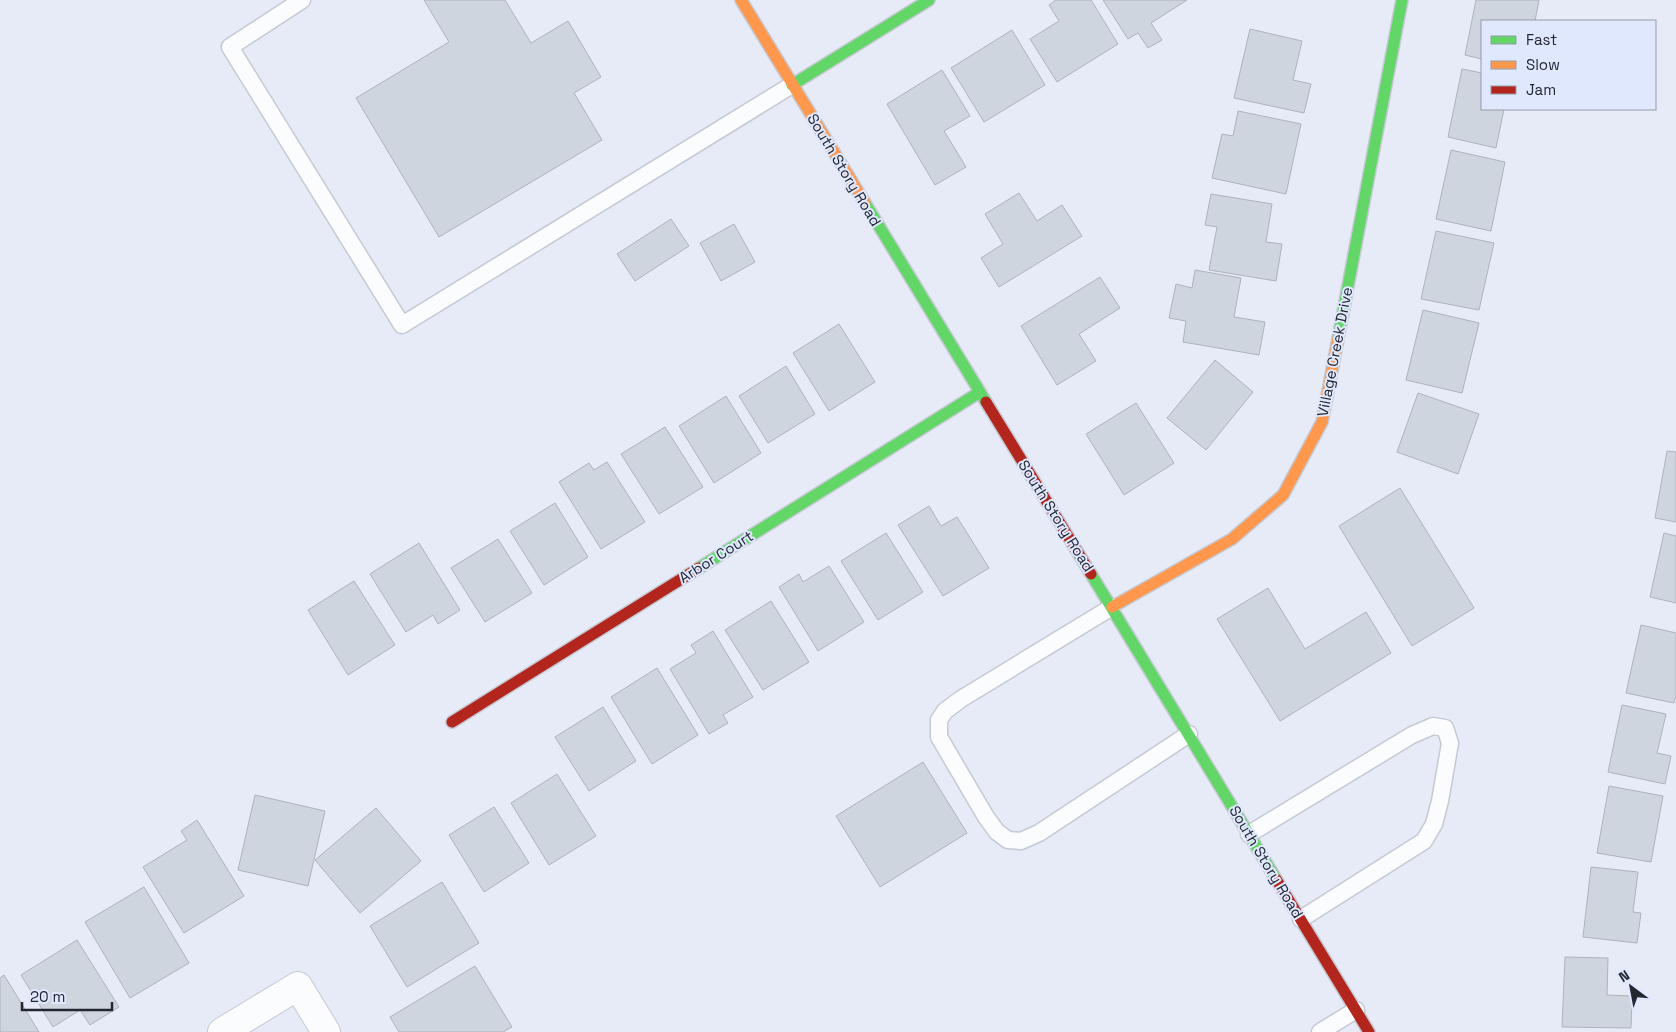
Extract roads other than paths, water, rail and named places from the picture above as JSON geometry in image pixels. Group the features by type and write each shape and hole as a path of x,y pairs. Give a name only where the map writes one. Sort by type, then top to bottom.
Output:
{"street":[{"name":"South Story Road","path":"741,0 1369,1032"},
{"path":"792,85 928,0"},
{"name":"Village Creek Drive","path":"1112,607 1232,538 1283,495 1322,422 1402,0"},
{"name":"Arbor Court","path":"452,722 980,392"},
{"path":"222,1032 298,986 326,1032"}],"lane":[{"path":"302,0 230,47 402,325 792,85"},
{"path":"1112,607 961,699 945,711 939,720 939,737 986,817 997,832 1008,840 1022,841 1039,834 1189,734"},
{"path":"1249,834 1412,735 1433,726 1445,728 1450,743 1440,801 1434,824 1424,841 1301,919"},
{"path":"1320,1032 1356,1010"}]}
